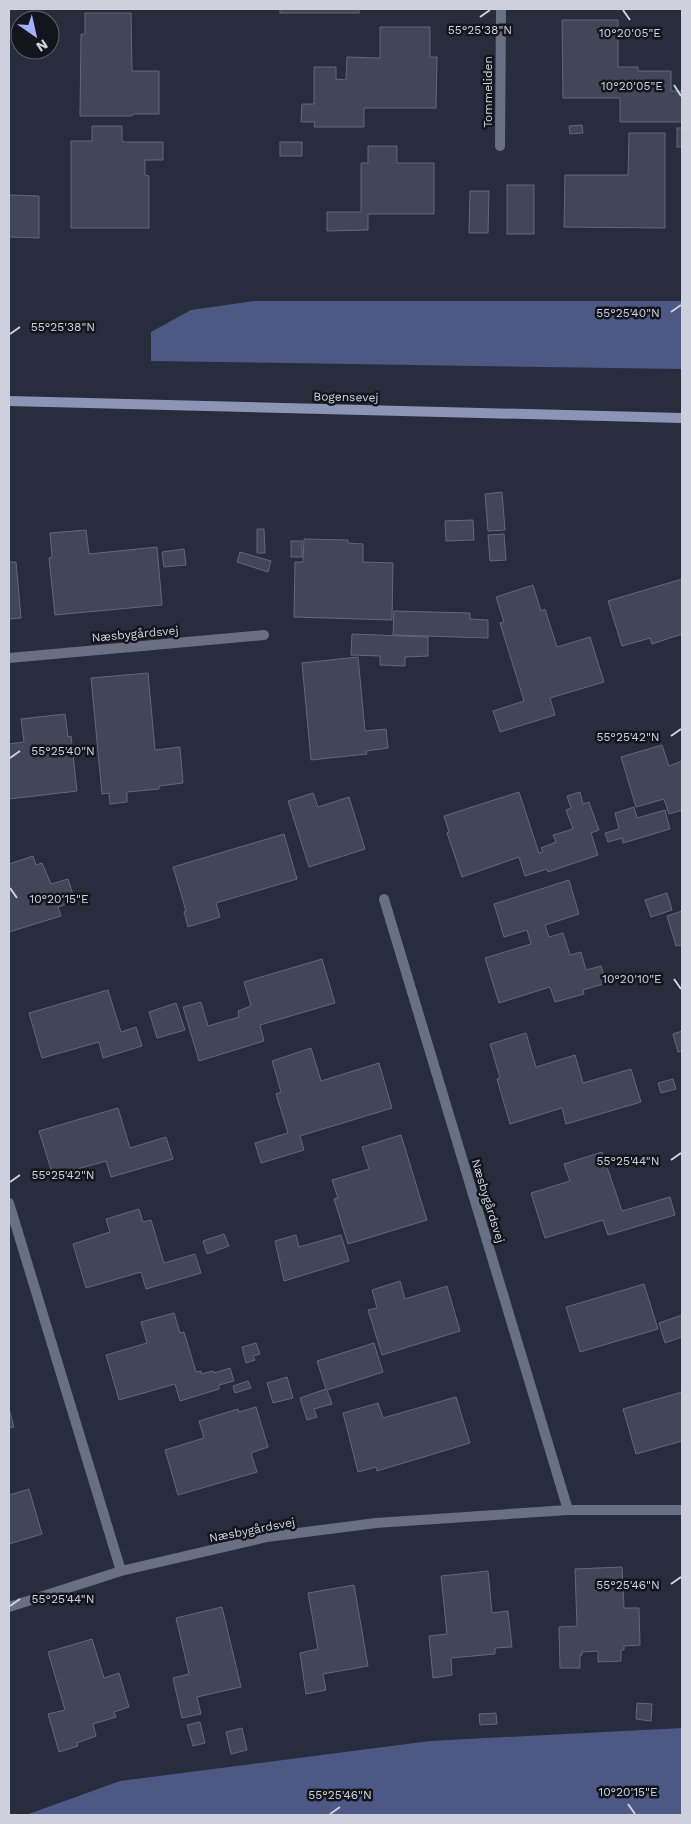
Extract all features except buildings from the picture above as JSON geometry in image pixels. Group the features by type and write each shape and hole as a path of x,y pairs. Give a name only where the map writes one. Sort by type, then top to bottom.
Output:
{"main road":[{"name":"Bogensevej","path":"9,402 682,418"}],"street":[{"name":"Tommeliden","path":"500,146 501,9"},
{"name":"Næsbygårdsvej","path":"9,658 264,635"},
{"name":"Næsbygårdsvej","path":"384,899 568,1510"},
{"path":"9,1203 122,1571"},
{"name":"Næsbygårdsvej","path":"9,1607 122,1571 267,1537 376,1523 568,1510 682,1510"}],"shaded area":[{"path":"254,301 682,301 682,369 151,361 151,332 191,310"},
{"path":"682,1728 682,1815 26,1815 120,1781 430,1741"}]}
